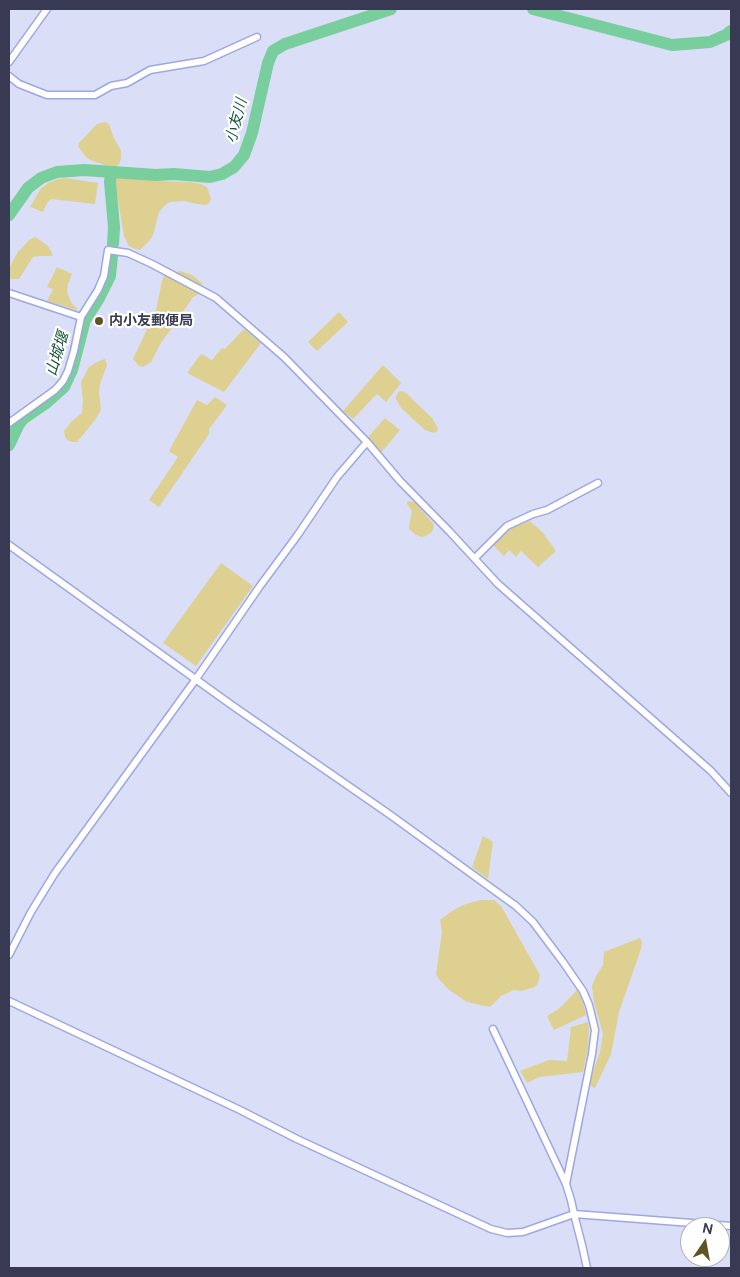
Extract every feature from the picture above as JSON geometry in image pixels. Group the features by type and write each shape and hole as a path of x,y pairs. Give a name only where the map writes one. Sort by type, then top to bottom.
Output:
{"street":[{"path":"9,62 47,9"},
{"path":"9,76 18,84 47,95 95,95 111,86 128,83 150,70 204,61 257,37"},
{"path":"9,423 55,390 63,381 74,351 81,317 98,290 104,276 108,250 128,253 152,264 216,298 284,357 367,442 400,481 498,584 711,771 731,793"},
{"path":"9,293 81,317"},
{"path":"9,955 31,912 55,873 132,769 338,477 367,442"},
{"path":"475,558 508,526 533,514 547,510 598,483"},
{"path":"9,545 389,814 516,906 533,922 564,962 583,991 589,1005 595,1030 566,1184"},
{"path":"9,1001 240,1110 296,1140 492,1229 507,1233 523,1232 574,1214 731,1226"},
{"path":"493,1029 566,1184 587,1268"}],"shaded area":[{"path":"105,122 109,124 121,151 121,159 116,167 110,167 90,160 78,146 97,124"},
{"path":"118,177 201,184 207,187 211,199 206,205 184,201 170,202 159,212 150,240 140,250 135,249 129,246 124,236 115,180"},
{"path":"66,178 98,183 95,204 51,199 43,212 30,207 41,188 50,182"},
{"path":"35,237 48,246 53,255 33,257 19,279 10,279 10,266 18,252 29,240"},
{"path":"57,267 72,274 67,292 77,310 47,301 53,289 47,287"},
{"path":"180,271 192,275 202,283 203,288 199,294 193,297 162,341 151,362 143,367 139,366 133,359 156,310 164,276"},
{"path":"339,312 348,322 317,351 308,342"},
{"path":"244,329 261,343 224,392 187,373 201,354 212,360 222,348 225,349"},
{"path":"105,359 107,365 100,384 99,393 101,410 77,442 67,440 64,431 82,413 81,382 89,367"},
{"path":"383,365 401,383 386,402 377,394 353,419 343,411"},
{"path":"402,391 432,418 438,428 437,431 434,433 425,430 401,408 396,396 398,392"},
{"path":"215,397 227,405 209,429 209,434 159,507 149,500 178,457 169,451 197,400 207,405"},
{"path":"385,418 400,430 381,453 368,437"},
{"path":"407,502 416,503 434,525 432,532 426,536 416,535 409,529 412,511"},
{"path":"530,521 543,533 556,551 538,567 521,551 516,557 509,550 504,556 493,545 512,528"},
{"path":"221,563 253,586 196,666 163,643"},
{"path":"483,836 493,842 488,879 472,867"},
{"path":"480,900 494,900 501,906 540,975 535,987 521,991 514,990 501,996 489,1007 467,1002 449,990 436,974 442,932 440,920 463,905"},
{"path":"640,938 642,942 641,949 619,1012 611,1054 595,1088 590,1085 600,1052 603,1034 594,1002 592,986 603,965 604,952"},
{"path":"577,990 583,1001 586,1015 554,1030 547,1016 560,1008"},
{"path":"588,1022 588,1048 583,1072 539,1077 527,1083 520,1071 549,1060 567,1061 571,1027"}],"waterway":[{"name":"小友川","path":"9,215 28,188 41,178 57,172 84,170 210,177 222,174 234,167 244,155 252,133 268,63 273,51 285,44 391,9"},
{"name":"小友川","path":"533,9 672,45 710,42 731,31"},
{"name":"山城堰","path":"111,172 113,244"},
{"name":"山城堰","path":"9,445 24,418 46,403 64,387 72,370 85,320 110,276 112,256"}],"place":[{"name":"内小友郵便局","path":"99,321"}]}
